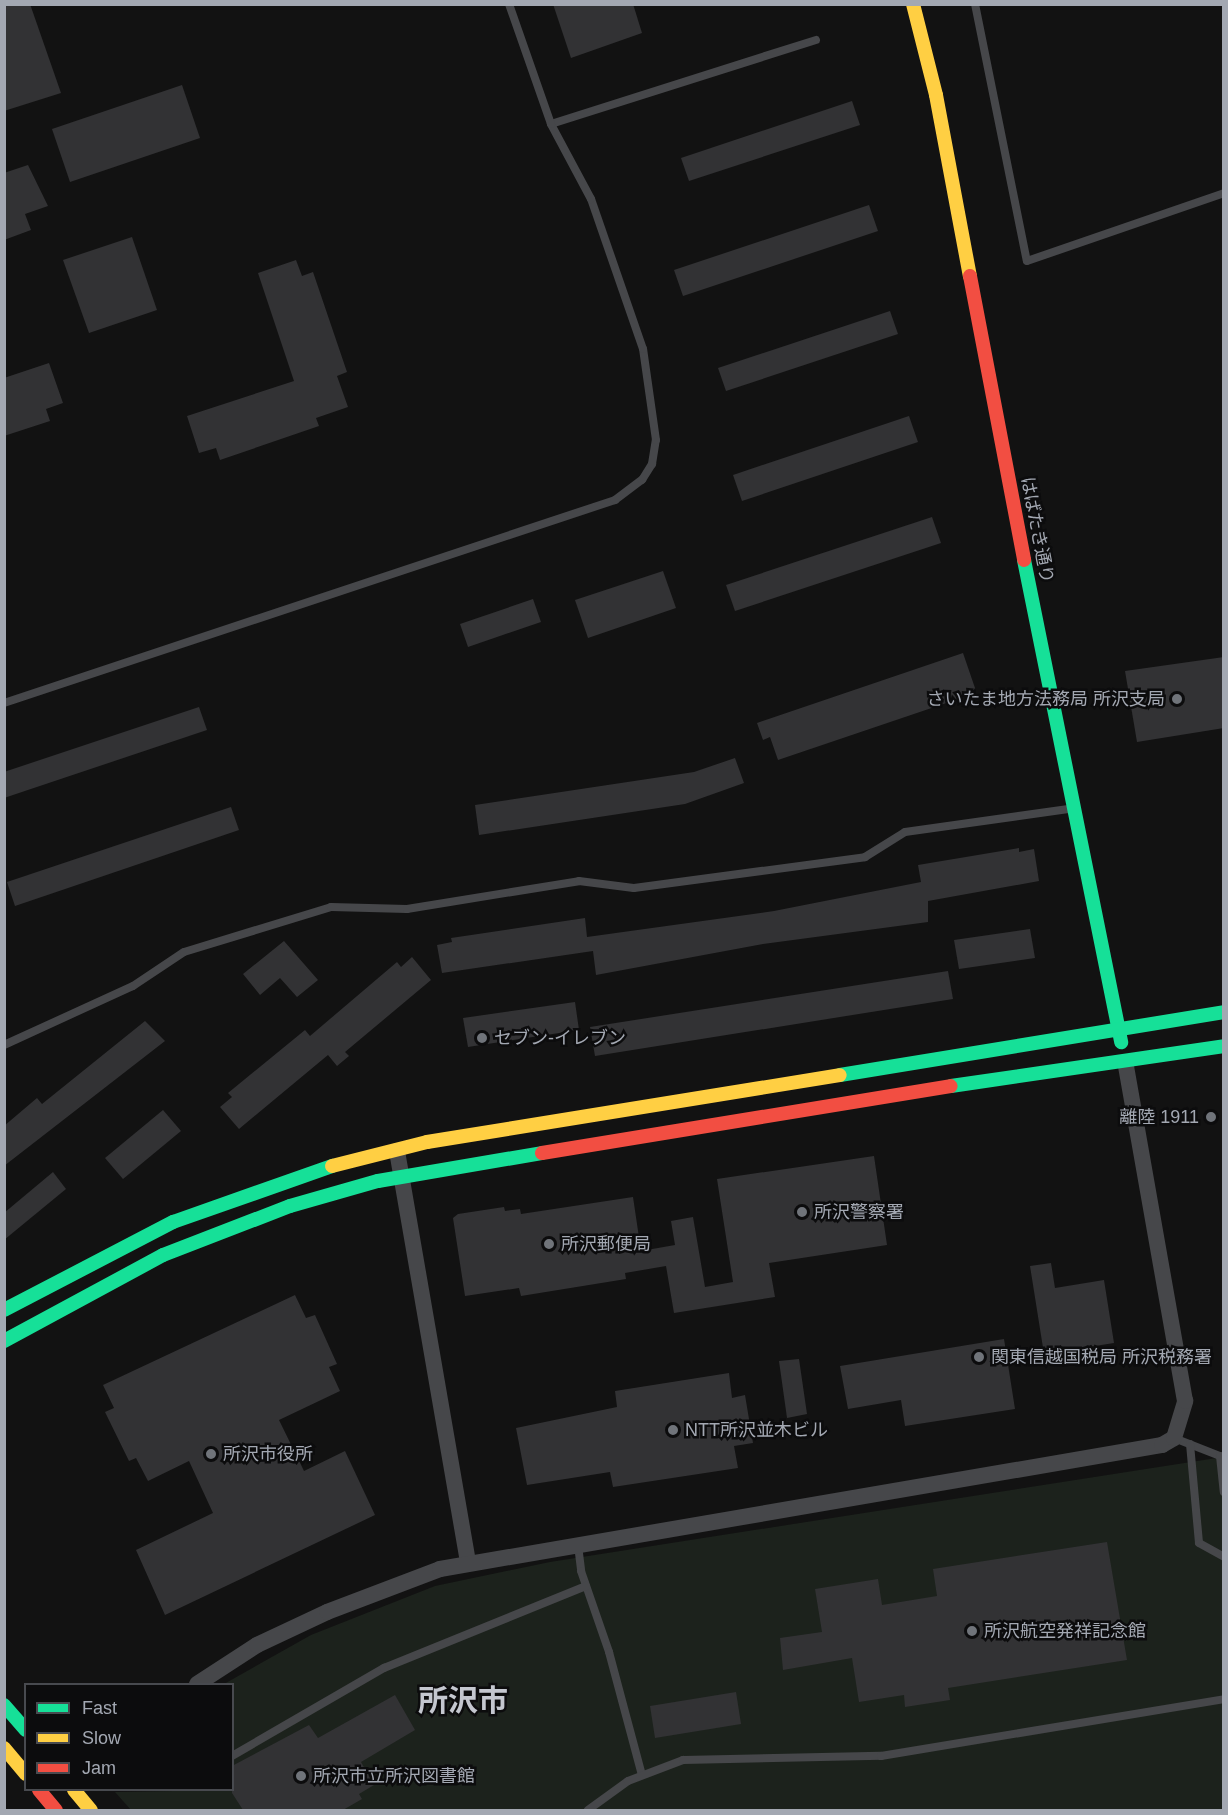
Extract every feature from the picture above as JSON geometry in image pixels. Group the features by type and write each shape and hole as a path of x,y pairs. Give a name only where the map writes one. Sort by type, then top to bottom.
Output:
{"street":[{"name":"はばたき通り","path":"913,4 936,95 1071,808 1125,1062"},
{"path":"4,1310 97,1258 209,1207 320,1168 397,1151 1224,1012"},
{"path":"4,1341 162,1255 290,1206 405,1176 786,1111 1224,1046"},
{"path":"199,1683 257,1646 327,1612 399,1582 468,1563 1182,1441 1185,1401 1125,1062"},
{"path":"397,1151 405,1176 468,1563"},
{"path":"4,1705 24,1728"},
{"path":"4,1748 24,1772"},
{"path":"75,1791 91,1810"}],"lane":[{"path":"4,703 615,500 642,480 652,464 656,440 643,349 591,199 551,124 509,4"},
{"path":"975,4 1026,261 1224,193"},
{"path":"551,124 816,40"},
{"path":"4,1045 133,986 184,952 332,907 407,909 579,881 634,888 865,858 905,832 1071,808"},
{"path":"1182,1441 1220,1456 1224,1492"},
{"path":"1182,1441 1199,1543 1224,1557"},
{"path":"578,1543 586,1586 642,1774"},
{"path":"234,1755 384,1668 586,1586"},
{"path":"588,1810 642,1774 711,1757 881,1756 1224,1700"}],"shaded area":[{"path":"1223,1457 1223,1810 131,1810 115,1792 234,1791 234,1683 226,1683 311,1635 435,1586 550,1562"}],"building":[{"path":"4,4 30,4 61,93 4,111"},
{"path":"553,4 633,4 642,33 571,58"},
{"path":"182,85 200,138 70,182 52,129"},
{"path":"852,101 860,125 689,181 681,158"},
{"path":"28,165 48,206 25,214 31,230 4,240 4,173"},
{"path":"869,205 878,231 683,296 674,270"},
{"path":"132,237 157,310 89,333 63,260"},
{"path":"296,260 302,276 313,272 347,372 337,376 348,407 316,418 319,426 220,460 216,448 199,453 187,416 294,381 258,273"},
{"path":"890,311 898,334 726,391 718,368"},
{"path":"49,363 63,403 46,409 50,421 4,436 4,378"},
{"path":"909,416 918,442 742,501 733,475"},
{"path":"932,517 941,543 735,611 726,585"},
{"path":"663,571 676,608 588,638 575,600"},
{"path":"533,599 541,622 468,647 460,624"},
{"path":"963,653 975,688 970,695 778,760 770,737 763,740 757,723"},
{"name":"さいたま地方法務局 所沢支局","path":"1224,657 1224,728 1137,742 1125,671"},
{"path":"199,707 207,730 4,798 4,772"},
{"path":"735,758 744,783 685,804 479,835 475,805 694,772"},
{"path":"231,807 239,830 15,906 7,882"},
{"path":"1019,848 1019,852 1034,849 1039,881 928,901 928,922 763,944 596,975 593,951 442,973 437,945 452,942 451,938 585,918 587,937 774,911 921,882 918,865"},
{"path":"1030,929 1035,958 959,969 954,940"},
{"path":"284,941 318,980 297,997 280,978 260,995 243,974"},
{"path":"412,957 431,980 345,1052 349,1056 337,1066 328,1055 239,1129 220,1107 232,1097 228,1093 305,1030 310,1036 397,962 401,967"},
{"path":"948,971 953,999 595,1056 590,1027"},
{"path":"575,1002 579,1030 468,1047 463,1018"},
{"path":"145,1021 165,1041 4,1166 4,1126 37,1098 42,1104"},
{"path":"163,1110 181,1131 123,1179 105,1158"},
{"path":"874,1156 887,1245 769,1263 775,1297 674,1313 666,1266 625,1273 626,1279 521,1296 519,1288 465,1296 453,1218 458,1214 504,1207 505,1211 520,1209 521,1214 633,1197 641,1251 675,1245 671,1221 693,1217 705,1287 733,1282 717,1179"},
{"path":"53,1172 66,1189 4,1240 4,1213"},
{"path":"1051,1263 1055,1288 1104,1280 1114,1343 1044,1354 1030,1266"},
{"name":"所沢市役所","path":"295,1295 306,1318 315,1315 337,1364 329,1367 340,1391 279,1420 304,1471 345,1451 375,1515 165,1615 136,1550 213,1513 189,1461 148,1481 136,1458 129,1461 105,1412 114,1408 103,1385"},
{"path":"1004,1339 1015,1409 905,1426 901,1400 848,1409 840,1366"},
{"path":"799,1359 807,1414 787,1418 779,1361"},
{"name":"NTT所沢並木ビル","path":"729,1373 732,1398 745,1395 753,1443 734,1446 738,1468 613,1487 610,1472 527,1485 516,1428 617,1407 615,1391"},
{"name":"所沢航空発祥記念館","path":"1107,1542 1127,1660 948,1688 950,1700 905,1707 904,1695 859,1702 852,1658 783,1670 780,1638 822,1632 815,1589 878,1579 882,1605 937,1596 933,1569"},
{"path":"736,1692 741,1724 655,1738 650,1706"},
{"name":"所沢市立所沢図書館","path":"395,1695 415,1730 361,1762 374,1785 359,1794 362,1799 343,1810 243,1810 232,1793 234,1791 234,1765 309,1725 318,1738"}],"traffic: fast":[{"path":"1024,560 1121,1042"},
{"path":"840,1075 1224,1012"},
{"path":"951,1086 1224,1046"},
{"path":"4,1341 163,1255 290,1206 378,1181 542,1153"},
{"path":"4,1310 173,1222 332,1166"},
{"path":"4,1705 24,1728"}],"traffic: slow":[{"path":"913,4 936,95 970,276"},
{"path":"332,1166 427,1142 840,1075"},
{"path":"4,1748 24,1772"},
{"path":"75,1791 91,1810"}],"traffic: jam":[{"path":"970,276 1024,560"},
{"path":"542,1153 951,1086"},
{"path":"40,1791 56,1810"}],"place":[{"name":"さいたま地方法務局 所沢支局","path":"1177,699"},
{"name":"セブン-イレブン","path":"482,1038"},
{"name":"離陸 1911","path":"1211,1117"},
{"name":"所沢警察署","path":"802,1212"},
{"name":"所沢郵便局","path":"549,1244"},
{"name":"関東信越国税局 所沢税務署","path":"979,1357"},
{"name":"NTT所沢並木ビル","path":"673,1430"},
{"name":"所沢市役所","path":"211,1454"},
{"name":"所沢航空発祥記念館","path":"972,1631"},
{"name":"所沢市立所沢図書館","path":"301,1776"}],"district":[{"name":"所沢市","path":"463,1701"}]}
